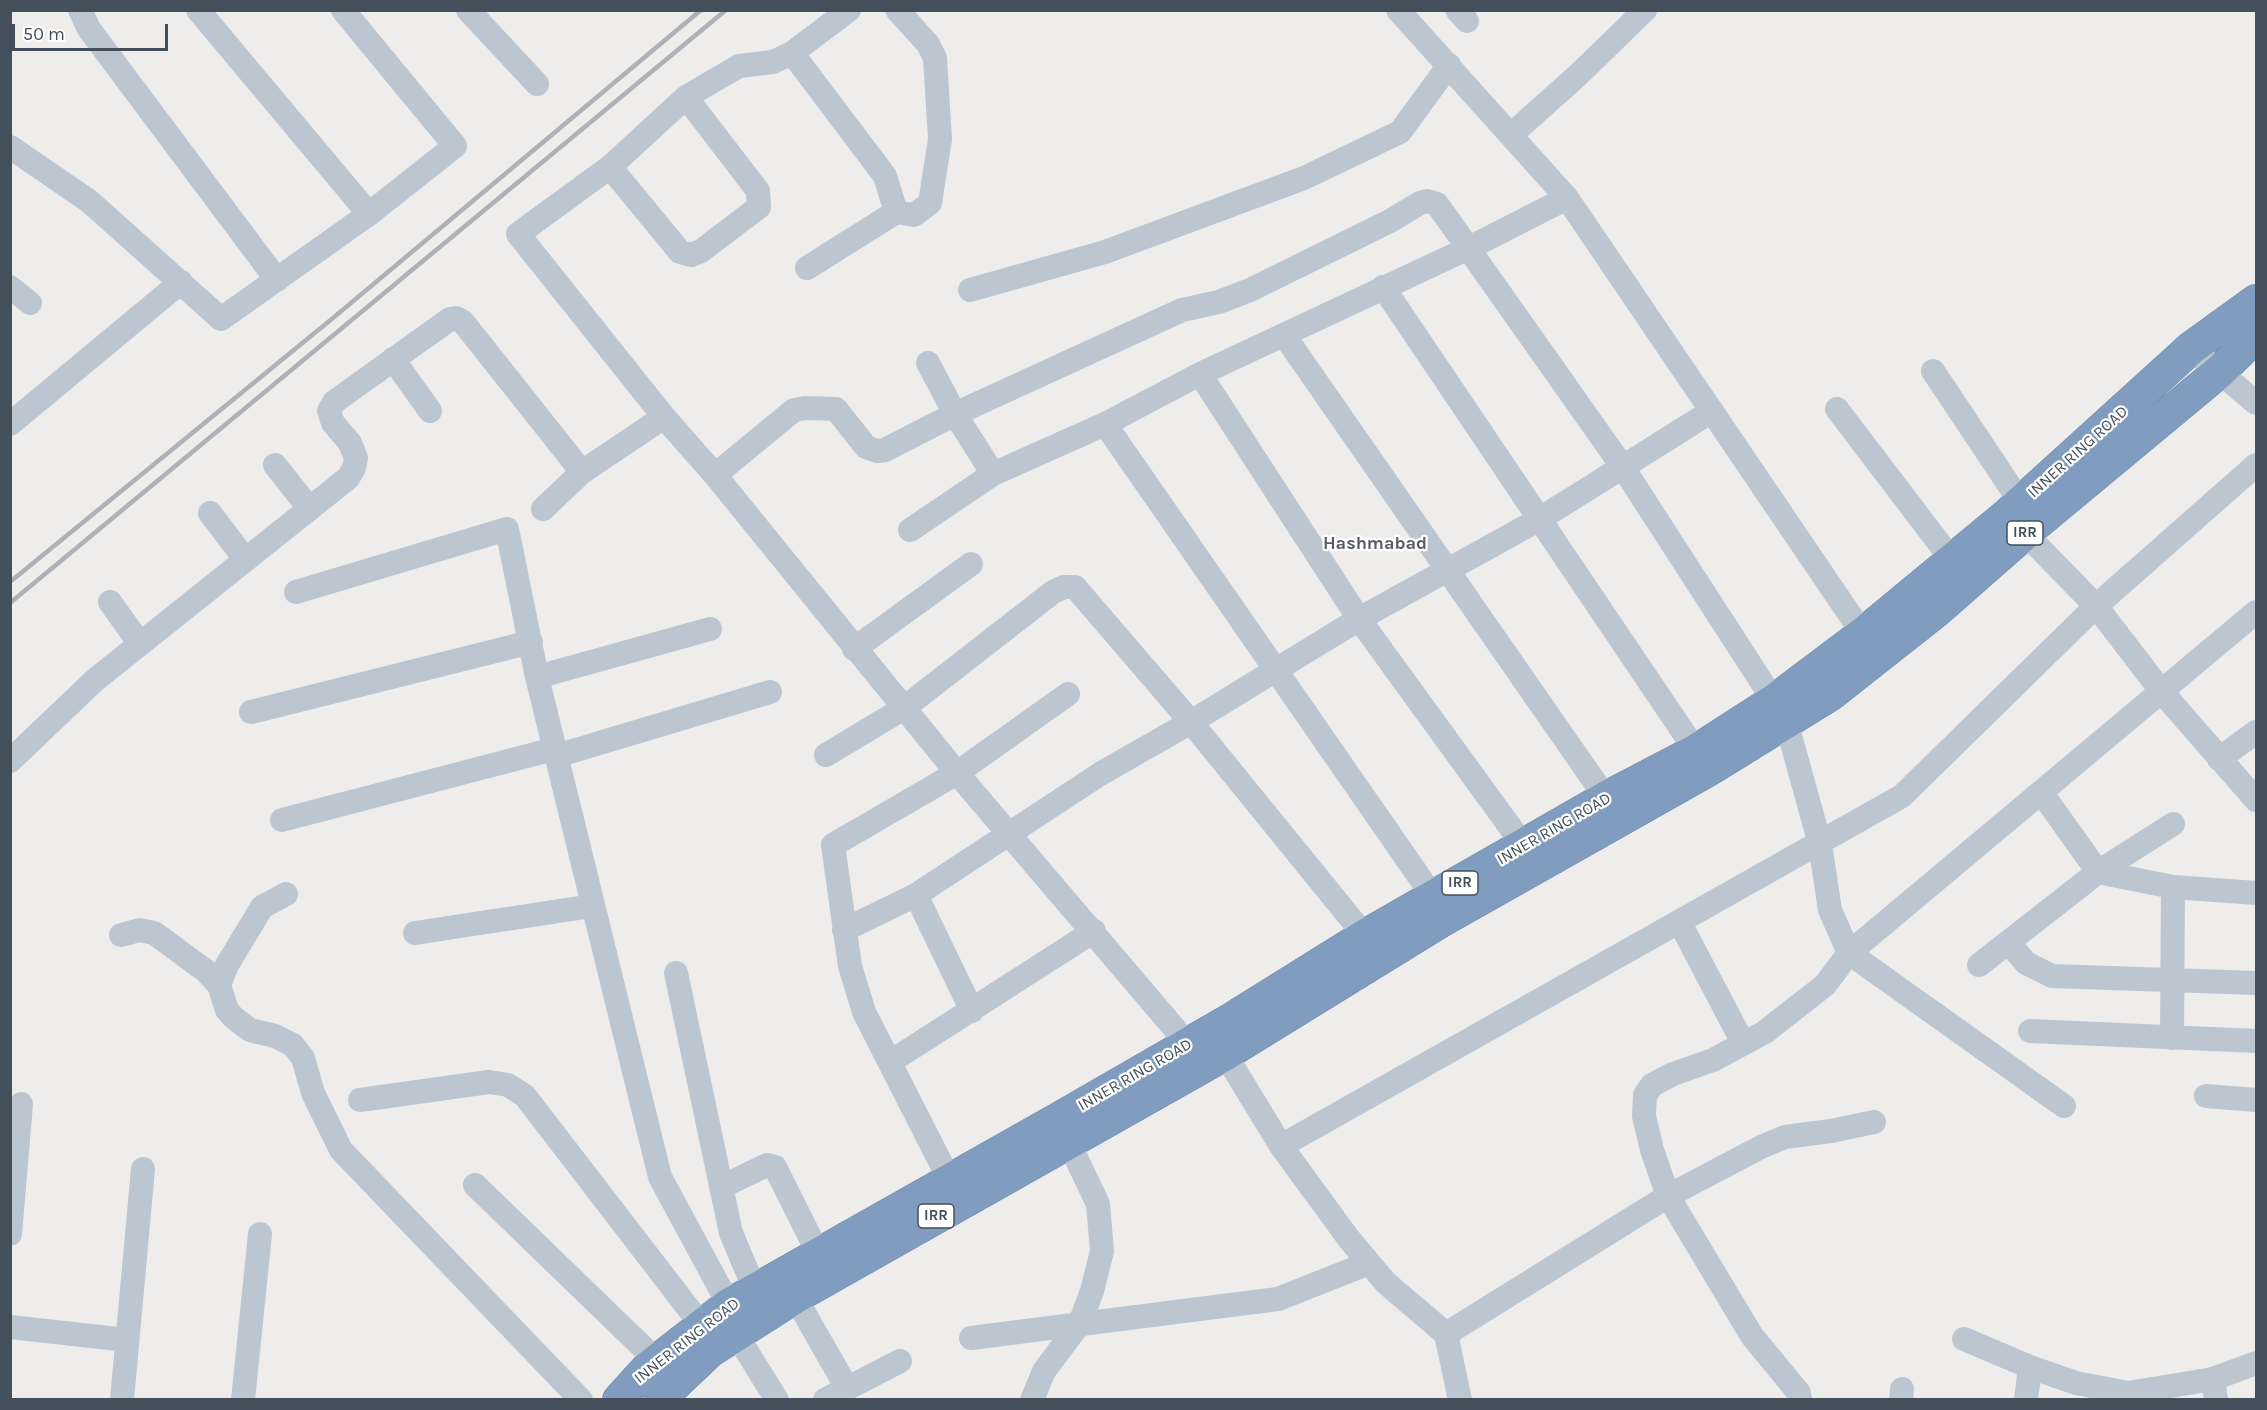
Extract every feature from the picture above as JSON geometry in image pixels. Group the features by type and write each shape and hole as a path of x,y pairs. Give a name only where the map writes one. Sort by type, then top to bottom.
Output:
{"highway":[{"name":"INNER RING ROAD","path":"619,1400 657,1361 702,1326 740,1309 819,1255 950,1181 1206,1054 1365,936 1606,798 1696,751 1780,711 1831,694 1892,646 2018,517 2191,348 2256,301"},
{"name":"INNER RING ROAD","path":"662,1400 672,1387 710,1351 740,1309 795,1297 1068,1141 1206,1054 1708,770 1780,711 1863,634 1952,560 2018,517 2220,371 2256,336"}],"street":[{"path":"80,10 89,29 277,280"},
{"path":"198,10 369,214"},
{"path":"10,147 89,201 221,319 369,214 455,146 343,10"},
{"path":"468,10 537,84"},
{"path":"849,10 792,53 773,62 739,66 686,98 610,167 518,234 664,417 715,475 854,649 1008,835 1206,1054 1281,1146 1369,1263 1386,1283 1446,1334 1460,1400"},
{"path":"807,267 896,212 914,215 930,203 940,139 935,58 928,44 897,10"},
{"path":"1398,10 1512,134 1567,198 1863,634"},
{"path":"1512,134 1577,76 1645,10"},
{"path":"792,53 885,176 896,212"},
{"path":"970,290 1105,252 1304,178 1400,132 1449,65"},
{"path":"610,167 680,252 691,255 701,251 759,207 758,191 686,98"},
{"path":"910,531 993,474 1105,424 1200,374 1469,248 1567,198"},
{"path":"715,475 794,410 806,408 836,409 866,447 877,451 885,450 955,414 1182,309 1219,302 1250,290 1390,221 1420,203 1427,201 1437,204 1622,466 1780,711 1820,844 1830,910 1849,953 2064,1106"},
{"path":"10,424 181,282"},
{"path":"10,287 30,303"},
{"path":"1383,287 1538,520 1696,751"},
{"path":"10,760 95,680 348,478 354,468 356,458 350,443 333,423 329,411 334,402 450,319 456,318 463,322 582,472"},
{"path":"1284,335 1445,570 1606,798"},
{"path":"2191,348 2256,403"},
{"path":"393,359 430,411"},
{"path":"928,363 955,414 993,474"},
{"path":"1933,371 2018,517 2096,606 2162,692 2256,800"},
{"path":"1200,374 1359,619 1524,846"},
{"path":"1837,409 1952,560"},
{"path":"844,930 916,895 1100,774 1191,722 1359,619 1538,520 1712,411"},
{"path":"543,509 582,472 664,417"},
{"path":"1105,424 1434,898"},
{"path":"275,465 309,508"},
{"path":"1281,1146 1902,796 2096,606 2256,465"},
{"path":"210,513 245,559"},
{"path":"296,592 507,529 537,677 660,1177 740,1309 777,1400"},
{"path":"854,649 971,564"},
{"path":"826,754 904,708 1053,592 1069,586 1078,589 1191,722 1365,936"},
{"path":"111,602 140,644"},
{"path":"1800,1400 1799,1393 1752,1336 1668,1196 1652,1150 1644,1116 1645,1095 1652,1085 1673,1074 1713,1060 1765,1032 1825,984 1849,953 2256,612"},
{"path":"537,677 710,629"},
{"path":"251,712 531,642"},
{"path":"282,820 555,753 770,692"},
{"path":"950,1181 864,1012 850,966 832,850 834,842 957,773 1068,694"},
{"path":"2219,759 2256,732"},
{"path":"2041,792 2098,872 2173,887 2256,893"},
{"path":"1979,965 2098,872 2173,824"},
{"path":"2172,1038 2173,887"},
{"path":"219,984 227,964 262,907 286,894"},
{"path":"916,895 972,1011"},
{"path":"415,933 592,906"},
{"path":"1680,923 1743,1043"},
{"path":"121,935 140,930 154,933 206,971 219,984 226,1010 250,1030 275,1036 293,1045 303,1058 314,1093 341,1150 581,1400"},
{"path":"890,1062 1094,932"},
{"path":"2008,942 2026,963 2052,976 2172,978 2256,983"},
{"path":"675,974 731,1233 740,1309"},
{"path":"2030,1031 2256,1041"},
{"path":"360,1100 489,1082 508,1085 525,1096 702,1326"},
{"path":"2206,1096 2256,1100"},
{"path":"10,1234 21,1104"},
{"path":"1446,1334 1668,1196 1785,1137 1874,1122"},
{"path":"1032,1400 1044,1371 1080,1323 1092,1291 1102,1251 1102,1226 1098,1204 1068,1141"},
{"path":"721,1187 767,1165 775,1167 819,1255"},
{"path":"122,1400 142,1169"},
{"path":"475,1185 657,1361"},
{"path":"243,1400 260,1234"},
{"path":"971,1338 1278,1299 1369,1263"},
{"path":"795,1297 847,1388"},
{"path":"10,1327 127,1340"},
{"path":"1964,1339 2030,1367 2098,1389 2128,1393 2214,1389 2256,1363"},
{"path":"825,1400 900,1361"},
{"path":"2026,1400 2030,1367"}],"railway":[{"path":"10,582 333,318 701,10"},
{"path":"10,603 726,10"}],"district":[{"name":"Hashmabad","path":"1375,544"}]}
